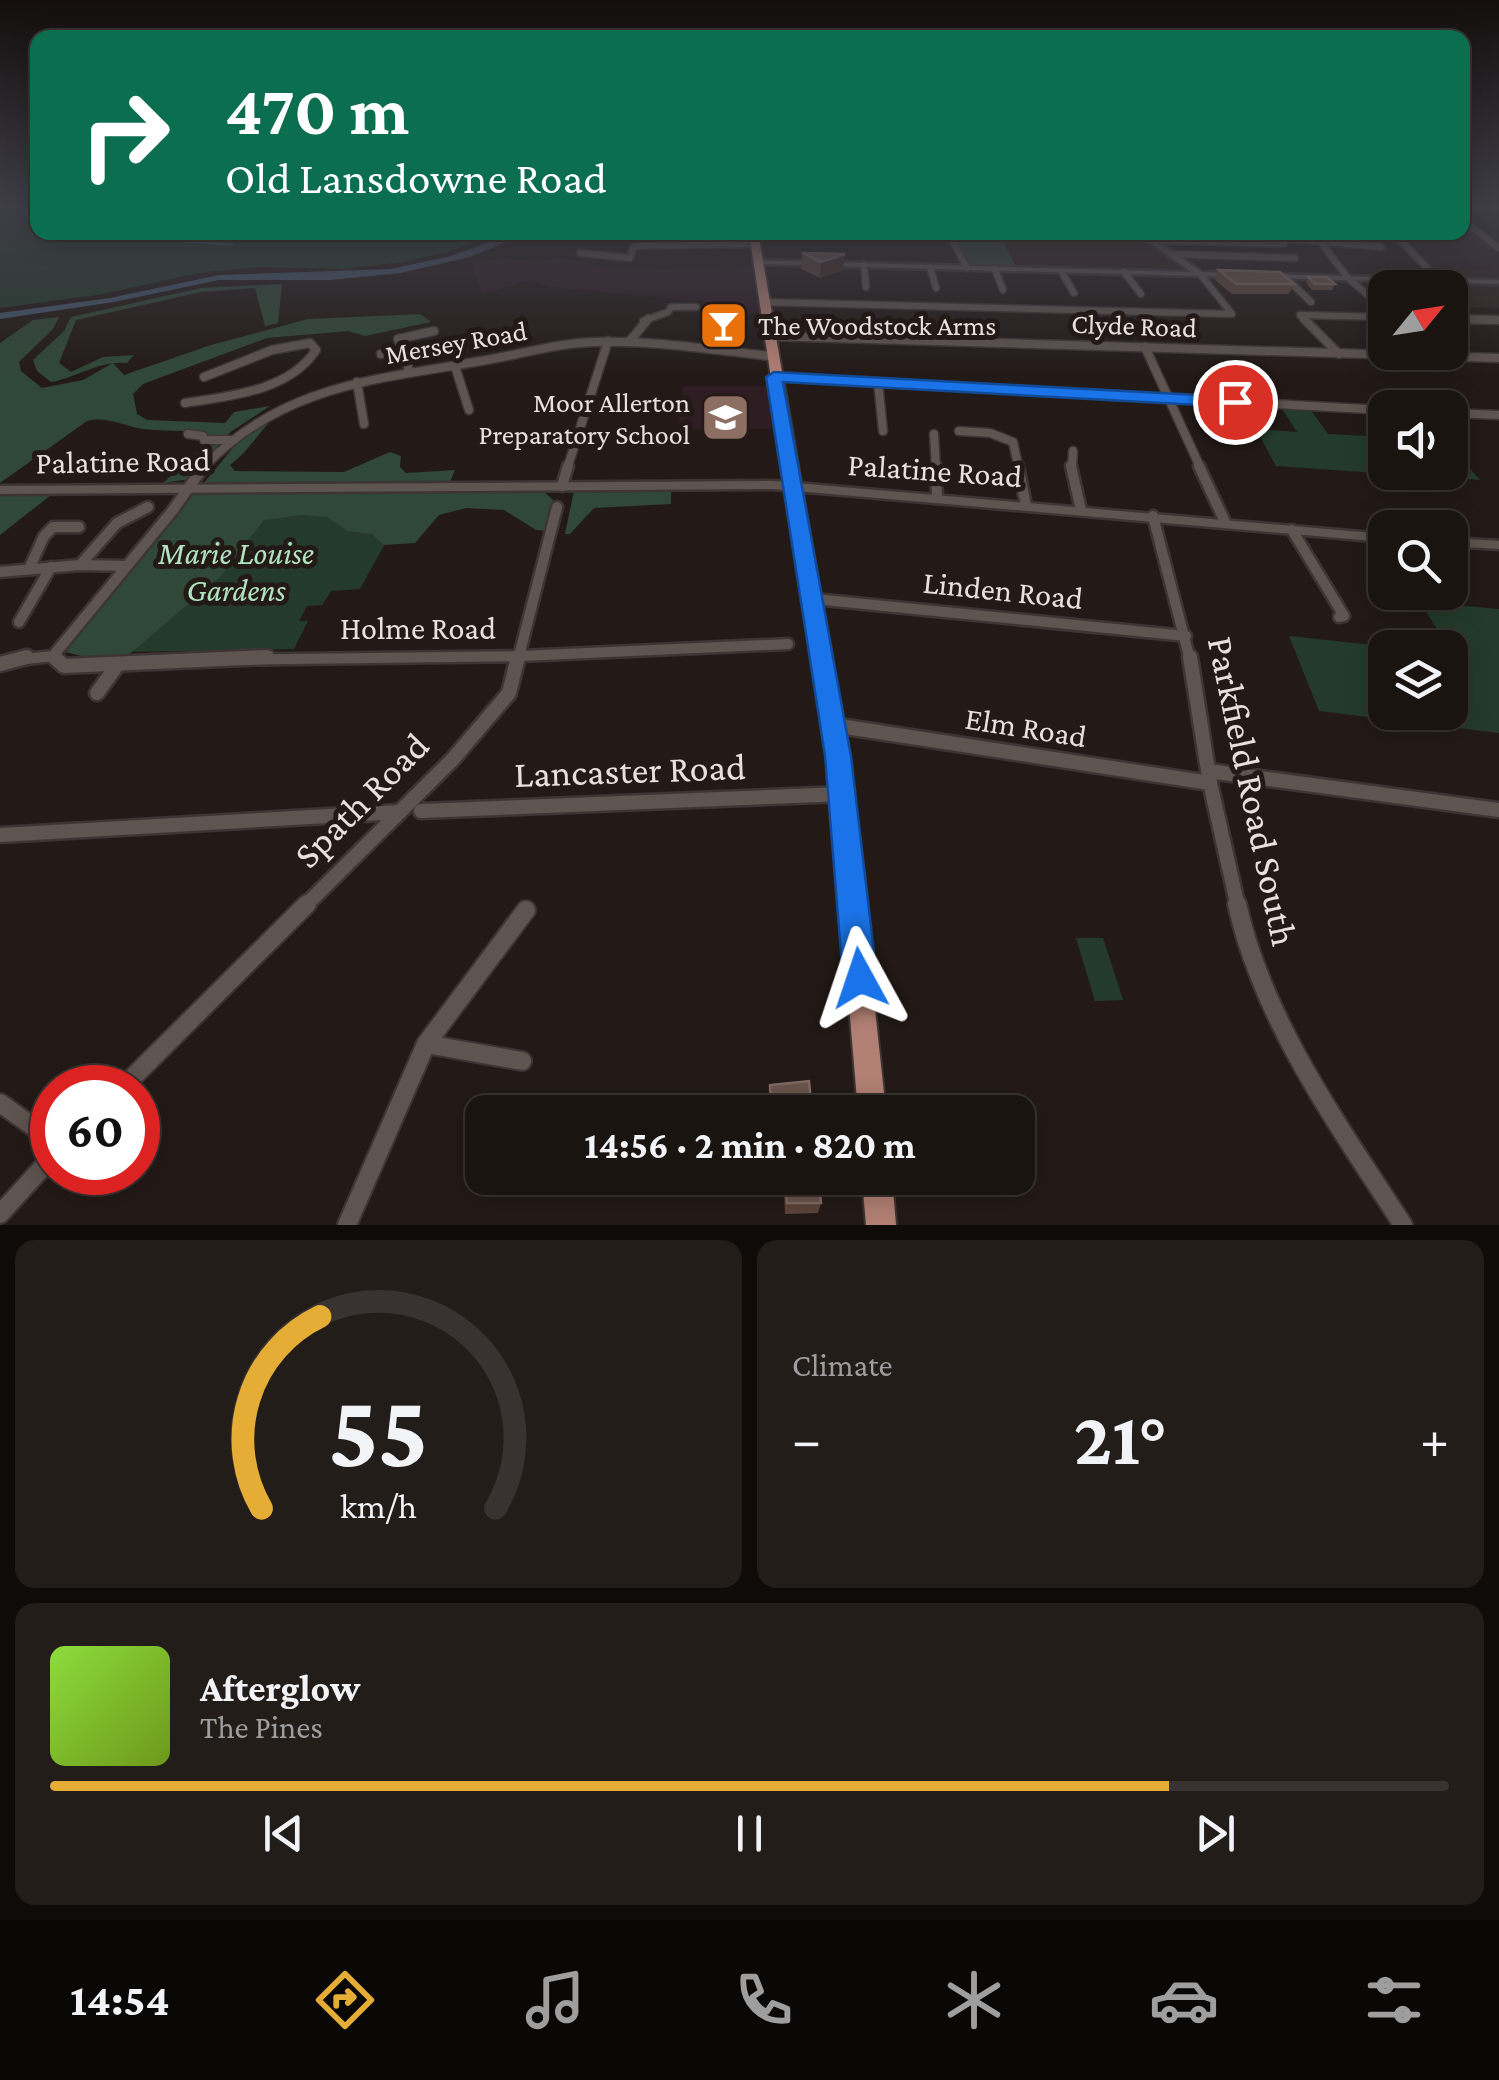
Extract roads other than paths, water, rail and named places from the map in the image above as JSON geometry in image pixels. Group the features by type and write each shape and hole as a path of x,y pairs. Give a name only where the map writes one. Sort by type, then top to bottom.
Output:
{"main road":[{"path":"757,263 834,726 870,1095"},
{"name":"Palatine Road","path":"0,490 792,487 1368,537"},
{"path":"1468,543 1499,545"},
{"path":"878,1195 881,1225"}],"street":[{"path":"799,263 1200,274 1253,272 1285,277 1368,279"},
{"path":"964,263 967,268"},
{"path":"762,302 1232,314 1200,274 1184,263"},
{"path":"1251,263 1253,272"},
{"path":"1337,263 1368,295"},
{"path":"864,265 866,287"},
{"path":"930,267 936,288"},
{"path":"996,269 1003,290"},
{"path":"1061,270 1074,293"},
{"path":"1124,272 1142,294"},
{"path":"1285,277 1311,302"},
{"path":"1468,281 1499,282"},
{"path":"629,342 644,320 668,312 671,307 696,307"},
{"path":"1340,354 1300,315 1368,317"},
{"path":"1468,319 1499,320"},
{"path":"410,373 398,339 434,331"},
{"name":"Clyde Road","path":"768,336 1499,358"},
{"path":"562,486 608,341"},
{"name":"Mersey Road","path":"53,656 173,510 185,488 230,440 263,413 291,400 357,382 608,341 770,356"},
{"path":"185,403 236,396 267,384 304,368 316,350 310,343 272,350 204,377"},
{"path":"1144,348 1225,522"},
{"path":"381,354 404,349"},
{"path":"456,366 469,410"},
{"path":"774,377 1368,409"},
{"path":"357,382 364,424"},
{"path":"878,382 883,431"},
{"path":"267,384 291,400"},
{"path":"1468,414 1499,416"},
{"path":"959,431 990,433 1013,442 1026,505"},
{"path":"188,434 202,436 204,440 230,440"},
{"path":"934,434 937,498"},
{"path":"1073,451 1070,462 1081,510"},
{"path":"80,565 117,523 148,507"},
{"name":"Spath Road","path":"145,1065 452,759 509,694 557,507"},
{"name":"Parkfield Road South","path":"1152,516 1186,636 1210,777 1247,948 1317,1092 1403,1225"},
{"path":"28,569 44,536 53,527 79,526"},
{"path":"1292,530 1311,567 1335,597 1344,616 1339,617"},
{"path":"0,572 80,565 126,566"},
{"path":"19,622 51,567"},
{"name":"Linden Road","path":"814,598 1186,636"},
{"name":"Holme Road","path":"0,664 28,656 53,656 64,666 293,656 521,656 788,644"},
{"path":"97,694 118,664"},
{"name":"Elm Road","path":"834,726 1210,777 1499,810"},
{"name":"Lancaster Road","path":"420,811 843,794"},
{"path":"0,835 399,812"},
{"path":"347,1225 426,1044 526,910"},
{"path":"426,1044 522,1061"},
{"path":"0,1102 30,1124"},
{"path":"0,1214 30,1181"}],"water":[{"path":"443,263 401,273 331,280 219,280 114,302 0,319 0,313 110,298 219,275 391,269"}],"place":[{"name":"The Woodstock Arms","path":"723,325"},
{"name":"Moor Allerton Preparatory School","path":"725,418"}],"park label":[{"name":"Marie Louise Gardens","path":"236,572"}]}
